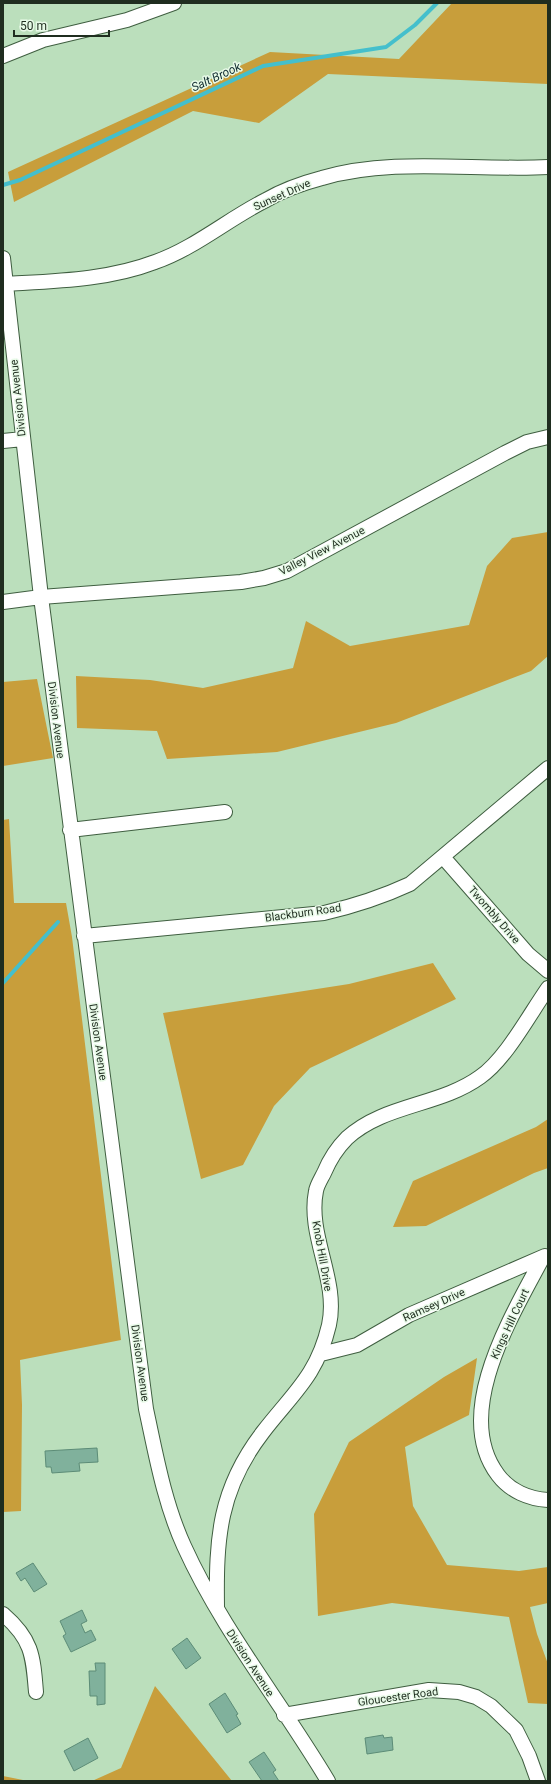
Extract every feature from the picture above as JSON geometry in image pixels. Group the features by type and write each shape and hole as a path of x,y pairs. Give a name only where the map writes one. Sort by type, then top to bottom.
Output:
{"street":[{"path":"3,56 43,40 127,20 174,3"},
{"name":"Sunset Drive","path":"6,284 89,278 126,272 156,262 186,247 266,199 294,187 345,172 385,167 548,167"},
{"name":"Division Avenue","path":"3,258 41,597 70,830 146,1409 161,1483 184,1545 218,1612 328,1781"},
{"name":"Valley View Avenue","path":"3,602 41,597 241,582 287,571 505,453 527,442 548,437"},
{"path":"3,441 23,439"},
{"name":"Blackburn Road","path":"84,936 324,913 356,906 410,884 444,857 548,768"},
{"path":"70,830 225,812"},
{"name":"Twombly Drive","path":"444,857 528,954 548,971"},
{"name":"Knob Hill Drive","path":"218,1612 216,1560 220,1526 229,1491 243,1463 262,1433 307,1380 320,1354 329,1323 330,1289 315,1222 316,1191 329,1161 347,1138 376,1118 451,1092 480,1077 497,1062 548,988"},
{"name":"Ramsey Drive","path":"320,1354 357,1344 409,1315 546,1256"},
{"name":"Kings Hill Court","path":"546,1256 508,1324 492,1360 484,1395 481,1425 484,1450 492,1468 502,1482 514,1491 530,1497 548,1500"},
{"path":"3,1614 23,1634 30,1647 36,1692"},
{"name":"Gloucester Road","path":"284,1715 429,1690 459,1692 476,1697 491,1706 516,1730 529,1756 538,1781"}],"shaded area":[{"path":"452,3 548,3 548,84 328,74 259,123 193,111 14,202 8,172 270,52 399,59"},
{"path":"548,532 548,656 531,671 396,723 277,752 167,759 157,731 77,728 76,676 150,680 203,688 293,668 306,621 350,646 469,625 487,566 512,538"},
{"path":"37,679 53,758 3,766 3,682"},
{"path":"9,819 14,903 66,903 72,937 121,1340 20,1360 22,1405 21,1511 3,1512 3,820"},
{"path":"433,963 456,999 310,1068 274,1106 243,1165 201,1179 163,1013 349,984"},
{"path":"548,1119 548,1168 534,1173 426,1226 393,1227 413,1181 536,1127"},
{"path":"477,1358 469,1415 405,1447 413,1506 447,1565 519,1571 548,1567 548,1603 530,1607 537,1634 548,1664 548,1704 528,1703 509,1617 392,1603 318,1616 314,1514 349,1442 444,1377"},
{"path":"155,1686 232,1781 92,1781 121,1768"},
{"path":"3,1776 28,1781 3,1781"}],"building":[{"path":"97,1448 98,1462 79,1463 80,1471 52,1473 51,1467 46,1467 45,1451"},
{"path":"33,1563 47,1584 34,1592 25,1578 21,1581 16,1573"},
{"path":"82,1610 87,1621 81,1624 85,1633 91,1630 96,1640 71,1652 63,1636 66,1634 60,1621"},
{"path":"187,1638 201,1658 186,1669 172,1649"},
{"path":"95,1663 105,1663 105,1704 97,1705 97,1696 90,1696 89,1671 96,1671"},
{"path":"225,1693 238,1714 236,1715 241,1724 227,1733 209,1704"},
{"path":"383,1735 384,1738 392,1737 393,1750 367,1754 365,1738"},
{"path":"88,1738 98,1758 74,1771 64,1751"},
{"path":"264,1752 276,1770 273,1772 279,1781 262,1781 249,1762"}],"waterway":[{"name":"Salt Brook","path":"3,185 20,180 263,66 386,47 415,25 437,3"},
{"path":"3,983 58,922"}]}
